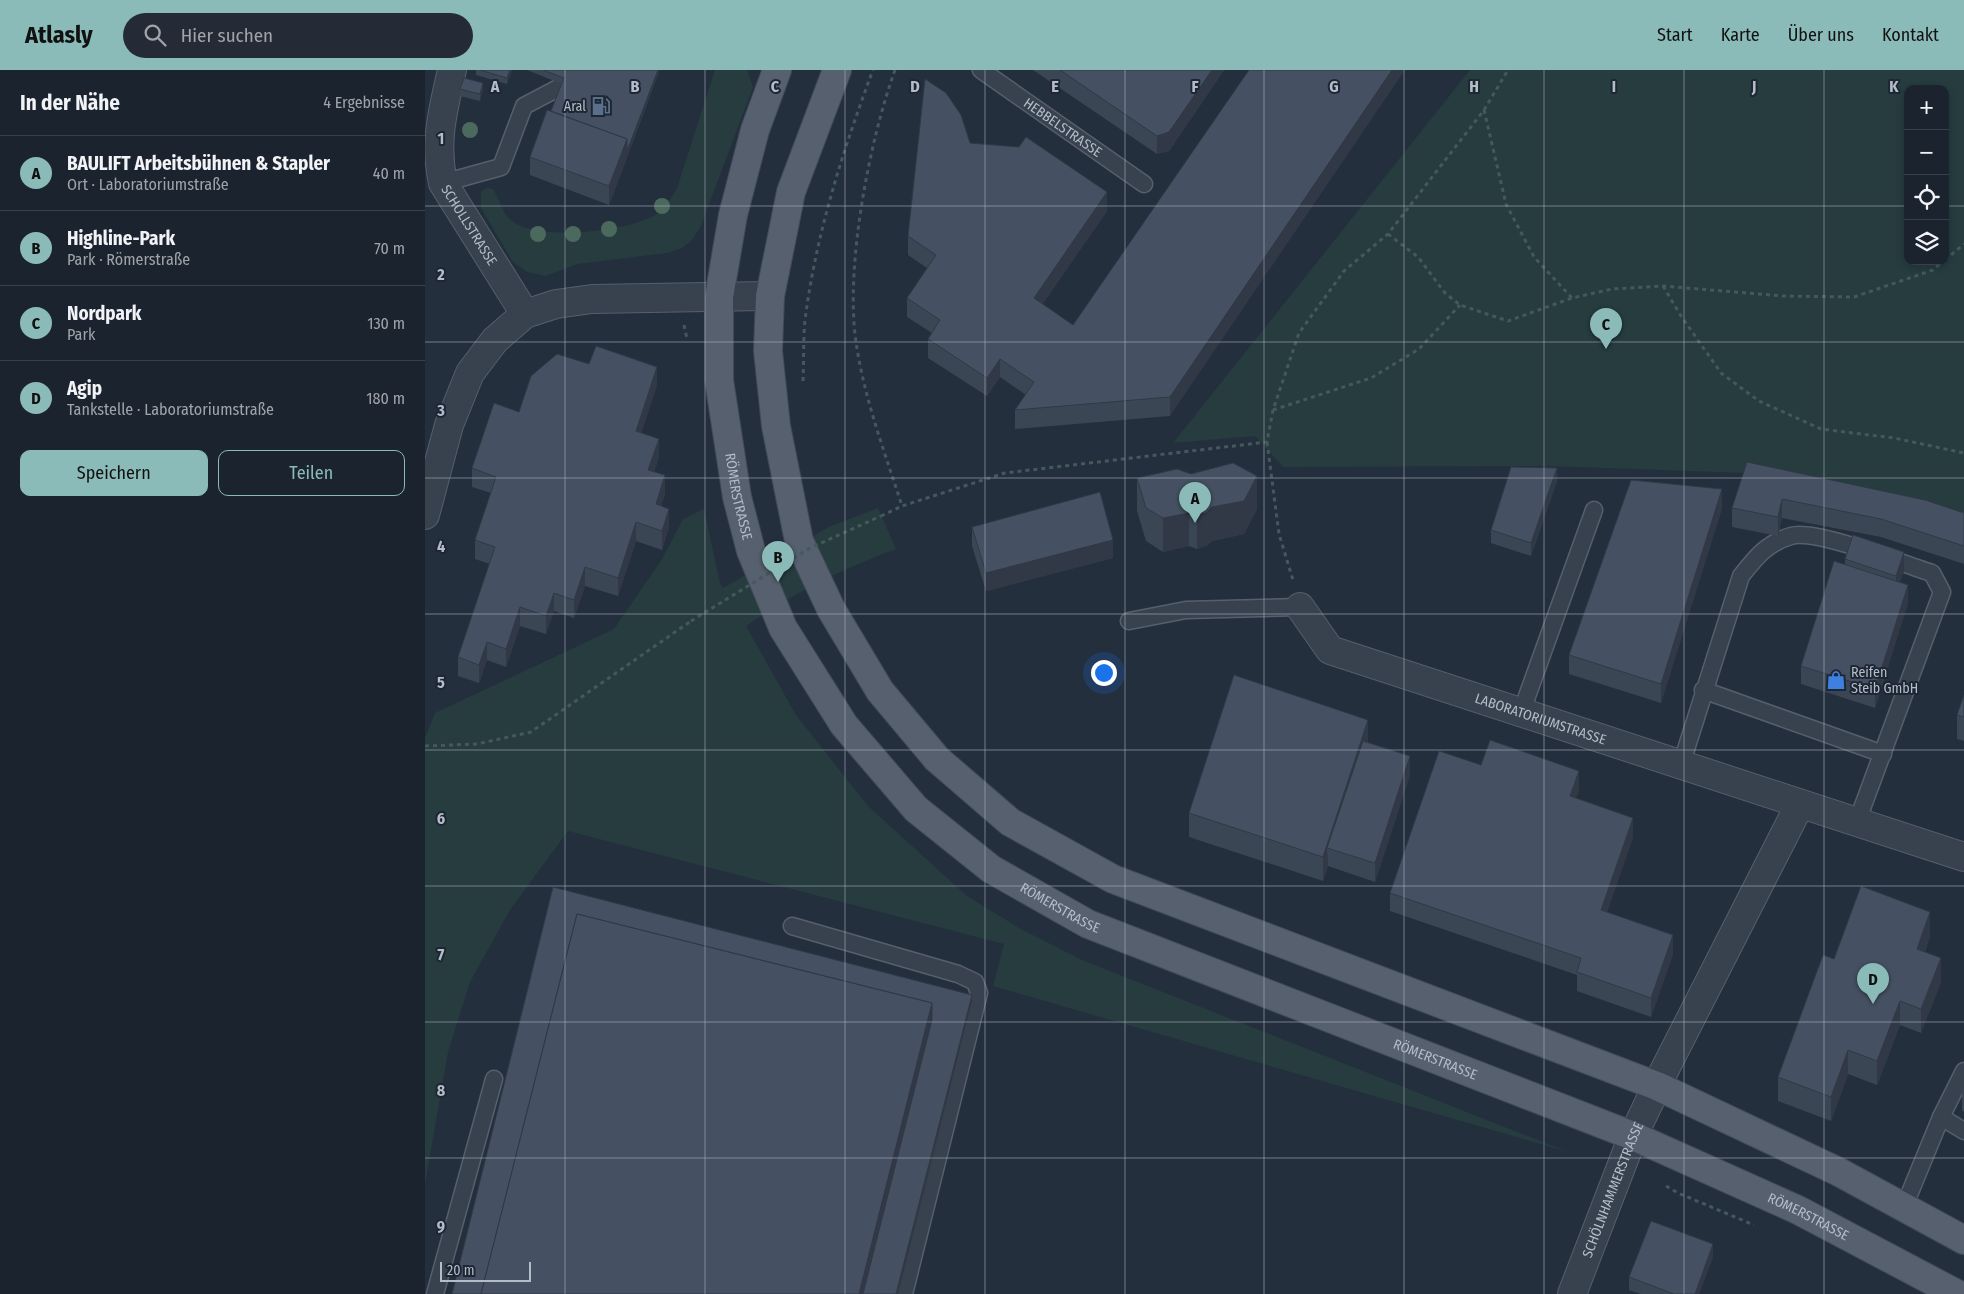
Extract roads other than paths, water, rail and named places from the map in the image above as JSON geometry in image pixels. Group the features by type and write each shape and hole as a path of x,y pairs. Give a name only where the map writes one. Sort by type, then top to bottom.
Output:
{"main road":[{"name":"RÖMERSTRASSE","path":"777,70 755,130 733,215 719,298 719,380 737,497 751,551 783,628 844,726 916,809 991,870 1088,924 1633,1136 1798,1210 1957,1294"},
{"path":"837,70 791,192 770,296 768,351 776,426 799,541 831,609 880,691 937,759 1010,822 1113,879 1657,1086 1839,1172 1964,1240"}],"street":[{"name":"SCHOLLSTRASSE","path":"452,70 439,139 438,159 443,183 525,314"},
{"path":"425,515 449,425 470,372 495,340 525,314 556,304 592,299 770,296"},
{"name":"LABORATORIUMSTRASSE","path":"1301,607 1330,650 1964,858"},
{"path":"1657,1086 1800,804"},
{"name":"SCHÖLNHAMMERSTRASSE","path":"1572,1294 1633,1136 1657,1086"}],"lane":[{"name":"HEBBELSTRASSE","path":"981,70 1144,184"},
{"path":"443,183 501,167 524,106 564,85"},
{"path":"1521,712 1594,510"},
{"path":"1681,765 1703,690 1741,576 1760,552 1793,535 1822,538 1932,574 1942,592 1857,822"},
{"path":"1129,621 1186,610 1301,607"},
{"path":"1703,690 1883,754"},
{"path":"792,926 958,974 975,982 979,993 904,1294"},
{"path":"1904,1207 1941,1117 1964,1072"},
{"path":"435,1294 494,1079"},
{"path":"1941,1117 1964,1131"}],"place":[{"name":"Aral","path":"601,106"},
{"name":"Nordpark","path":"1606,349"},
{"name":"BAULIFT Arbeitsbühnen & Stapler","path":"1195,523"},
{"name":"Highline-Park","path":"778,582"},
{"name":"Reifen Steib GmbH","path":"1836,680"},
{"name":"Agip","path":"1873,1004"}]}
